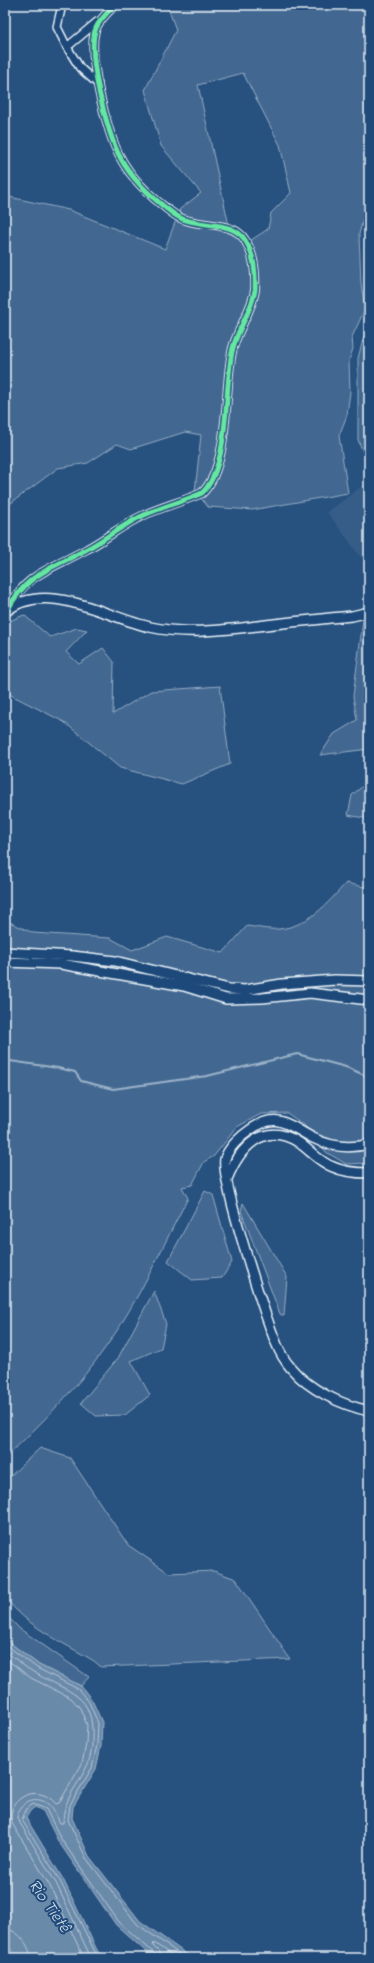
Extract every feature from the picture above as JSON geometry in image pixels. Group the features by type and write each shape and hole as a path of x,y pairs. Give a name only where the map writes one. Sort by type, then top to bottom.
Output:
{"main road":[{"path":"6,612 23,602 52,600 94,607 151,628 188,632 352,616 369,612"},
{"path":"5,952 72,956 115,961 229,989 245,990 282,984 335,980 369,981"},
{"path":"5,962 61,964 104,971 184,986 226,998 262,998 310,992 369,1000"},
{"path":"369,1144 353,1147 328,1144 313,1138 291,1124 282,1121 271,1121 251,1129 228,1152 224,1167 245,1247 269,1324 283,1357 299,1376 317,1389 332,1398 369,1411"},
{"path":"227,1179 235,1160 249,1144 266,1136 277,1135 288,1137 297,1141 333,1167 361,1173 369,1173"}],"street":[{"path":"62,5 57,27 80,68 98,84"},
{"path":"67,47 115,5"},
{"path":"6,612 16,595 36,576 88,549 126,524 202,493 209,486 214,478 225,430 232,350 237,333 254,297 255,271 249,249 240,234 221,227 187,221 171,212 135,179 120,158 114,145 98,84 93,56 93,37 96,28 104,16"}],"shaded area":[{"path":"167,5 369,5 369,198 359,234 361,283 365,309 352,337 353,349 349,360 350,392 347,415 339,436 348,493 252,510 208,507 195,491 201,435 185,432 131,449 117,444 88,463 58,468 7,506 8,553 5,556 5,196 69,210 165,249 180,209 201,193 161,146 145,90 176,30","holes":["243,73 280,145 291,193 271,213 268,229 245,244 228,221 198,85"]},
{"path":"369,318 369,466 358,440 358,358"},
{"path":"369,481 369,568 327,512"},
{"path":"24,615 50,637 77,628 87,630 66,652 79,664 103,648 114,662 113,714 151,691 220,686 230,764 182,784 120,768 64,722 5,692 5,624"},
{"path":"369,618 369,749 320,755 334,734 357,720 353,696 363,620"},
{"path":"369,781 369,819 348,815 352,795"},
{"path":"346,883 369,888 369,1163 346,1164 326,1152 304,1125 287,1113 261,1114 237,1127 214,1156 204,1162 192,1185 182,1187 188,1198 130,1309 97,1360 60,1404 5,1458 5,920 33,933 110,938 132,950 167,937 223,953 247,926 278,929 299,924 308,919 324,906"},
{"path":"205,1191 213,1195 232,1262 222,1278 192,1280 168,1261"},
{"path":"243,1203 287,1277 284,1316 280,1314 241,1211"},
{"path":"154,1291 166,1324 161,1348 131,1361 150,1395 125,1415 96,1416 81,1403 118,1358"},
{"path":"40,1448 70,1458 128,1545 169,1573 214,1571 236,1579 290,1659 101,1667 94,1661 46,1633 24,1617 5,1597 5,1481"},
{"path":"5,1614 20,1629 89,1677 81,1686 39,1665 5,1639"},
{"path":"5,1942 17,1958 5,1958"}],"water":[{"name":"Rio Tietê","path":"5,1639 39,1665 81,1686 92,1700 102,1722 101,1746 96,1769 73,1807 72,1818 89,1856 140,1921 192,1958 153,1958 116,1925 58,1841 43,1811 35,1807 30,1811 26,1818 63,1879 97,1950 103,1958 17,1958 5,1942"}],"waterway":[{"path":"5,1063 10,1061 75,1072 81,1081 113,1089 207,1076 297,1054 346,1067 369,1077"}],"cycle path":[{"path":"7,611 23,588 41,573 94,545 149,513 202,493 211,481 222,447 232,352 237,336 251,306 255,290 255,270 252,257 248,245 240,234 226,227 193,222 176,216 142,187 120,157 109,131 99,93 94,55 96,28 115,5"}]}
